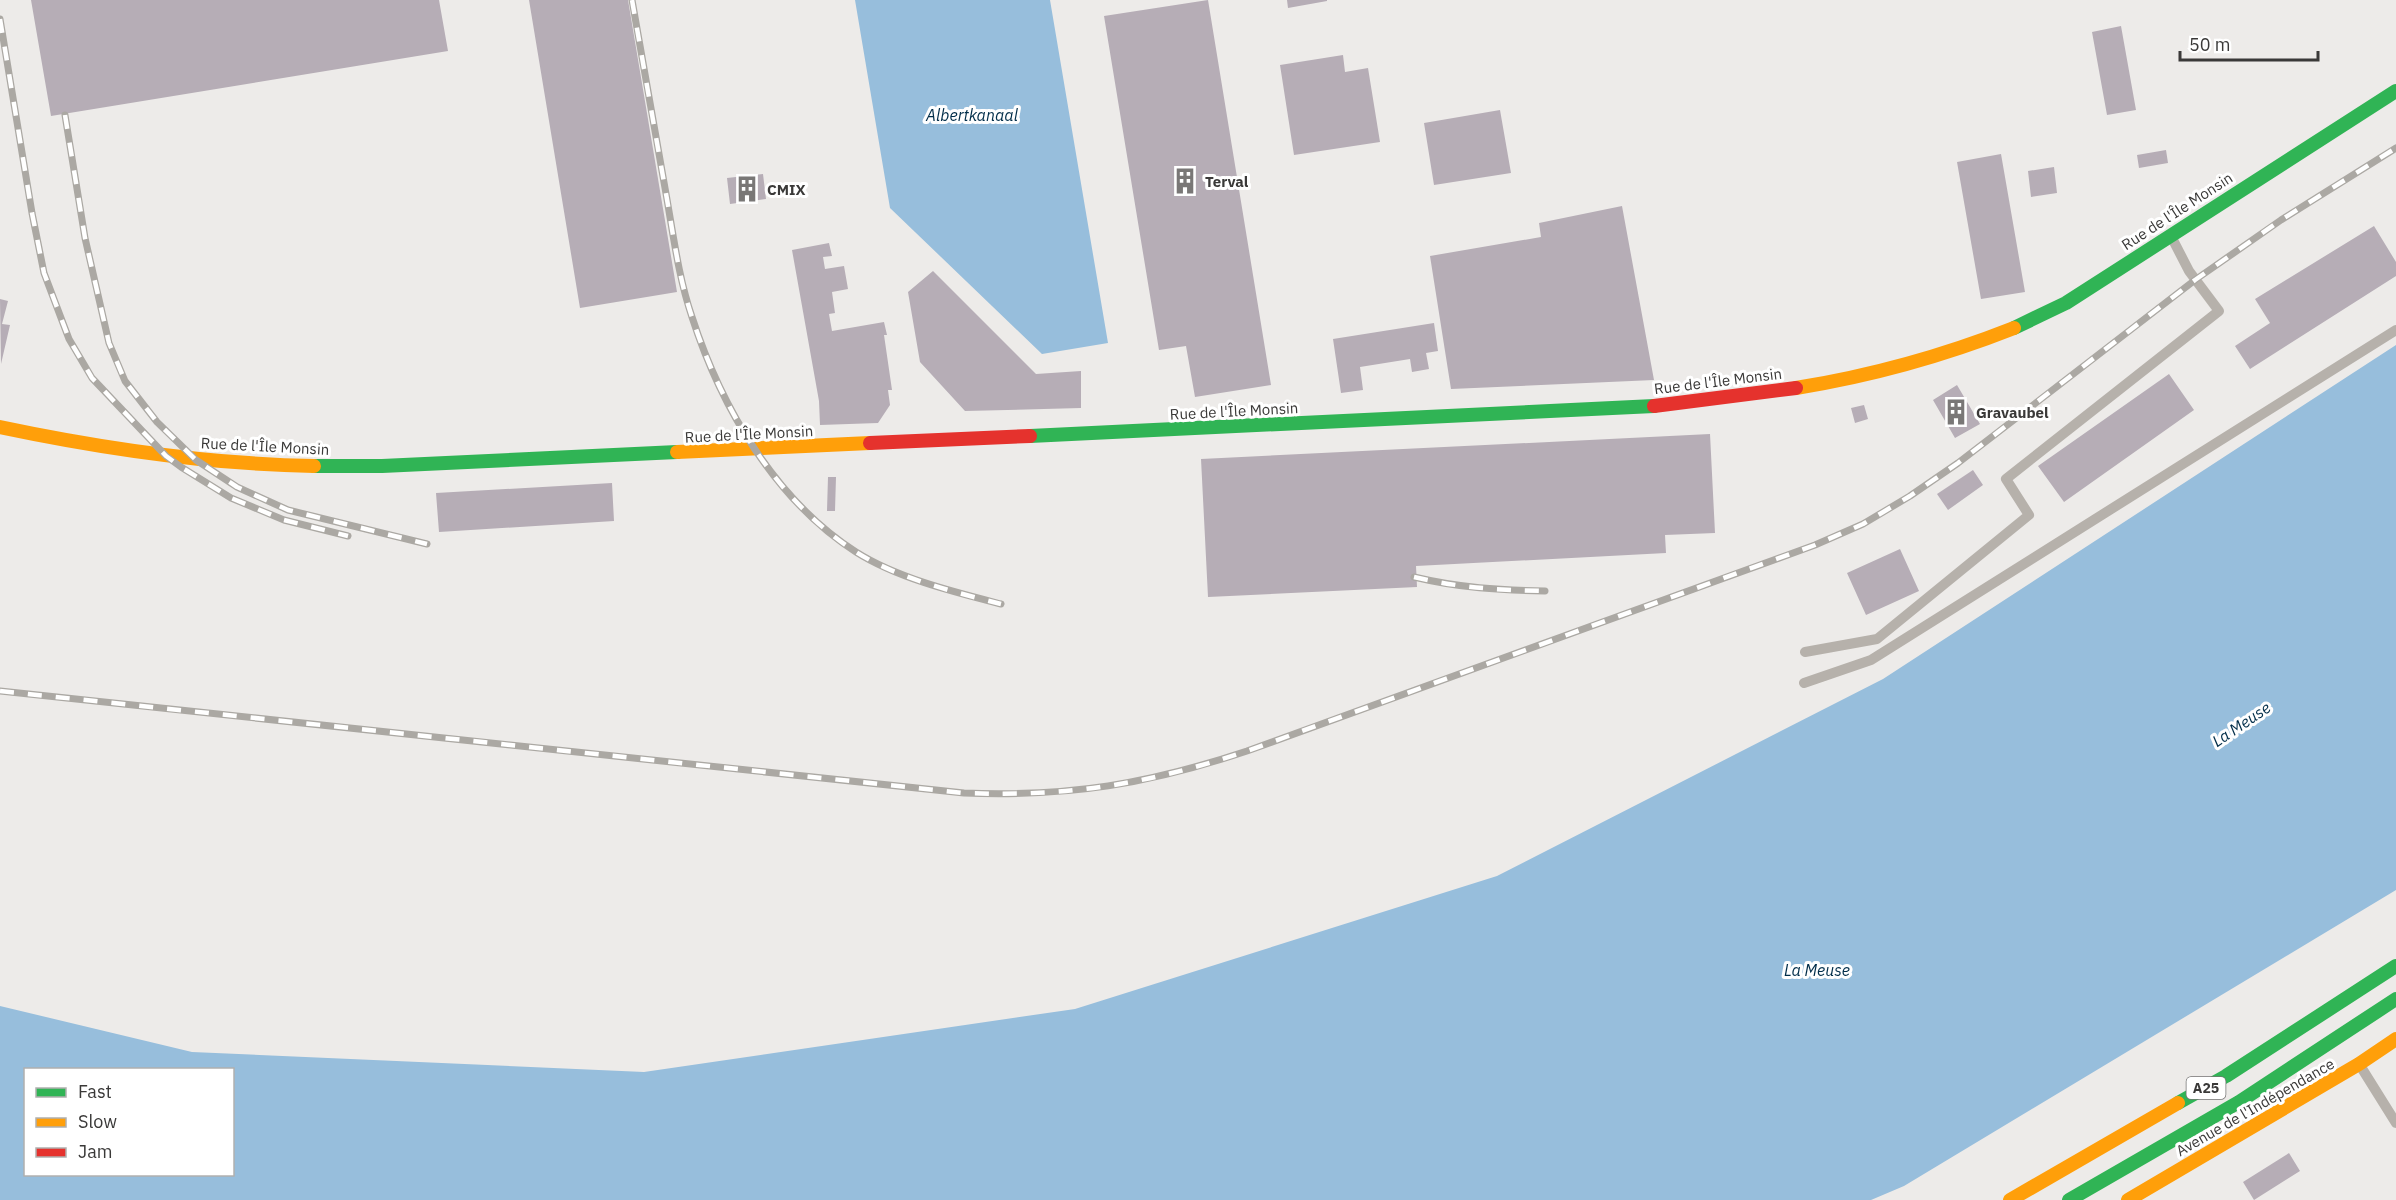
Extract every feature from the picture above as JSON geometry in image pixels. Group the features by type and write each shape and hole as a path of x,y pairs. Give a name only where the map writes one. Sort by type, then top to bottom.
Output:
{"main road":[{"name":"Rue de l'Île Monsin","path":"0,427 123,450 196,460 281,465 382,466 1647,407 1707,401 1822,383 1889,369 1988,339 2040,317 2066,303 2396,91"},
{"name":"A25","path":"2010,1200 2226,1076 2396,966"},
{"name":"A25","path":"2069,1200 2239,1101 2396,999"},
{"name":"Avenue de l'Indépendance","path":"2128,1200 2359,1064 2396,1039"}],"lane":[{"path":"1804,652 1877,639 2011,529 2028,514 2006,479 2219,311 2189,271 2171,235"},
{"path":"1804,683 1871,660 2396,330"},
{"path":"2359,1064 2396,1123"}],"water":[{"name":"Albertkanaal","path":"855,0 1050,0 1108,343 1042,354 890,208"},
{"name":"La Meuse","path":"2396,345 2396,890 1904,1186 1871,1200 0,1200 0,1006 192,1052 644,1072 1075,1009 1497,876 1883,679"}],"building":[{"path":"31,0 439,0 448,51 51,116"},
{"path":"529,0 628,0 677,292 580,308"},
{"name":"Terval","path":"1208,0 1271,385 1195,397 1186,346 1159,350 1104,16"},
{"path":"1287,0 1327,0 1327,1 1288,8"},
{"path":"2121,26 2136,110 2107,115 2092,32"},
{"path":"1343,55 1345,72 1368,68 1380,142 1294,155 1280,65"},
{"path":"1500,110 1511,173 1434,185 1424,123"},
{"path":"2166,150 2168,163 2139,168 2137,155"},
{"path":"2001,154 2025,292 1981,299 1957,162"},
{"path":"2054,167 2057,193 2031,197 2028,171"},
{"name":"CMIX","path":"763,174 766,199 730,204 727,178"},
{"path":"1622,206 1654,380 1451,389 1430,256 1541,237 1539,223"},
{"path":"2374,226 2396,262 2396,276 2250,369 2235,346 2270,323 2255,299"},
{"path":"829,243 832,256 823,257 825,269 844,266 848,289 832,292 835,313 829,314 832,331 884,322 892,390 888,390 890,405 878,423 820,425 819,401 792,250"},
{"path":"933,271 1036,374 1081,371 1081,408 965,411 920,362 908,292"},
{"path":"0,299 8,301 2,324 10,325 1,364"},
{"path":"1434,323 1438,351 1426,353 1429,369 1412,372 1410,359 1360,367 1363,390 1341,393 1333,339"},
{"path":"2169,374 2194,410 2064,502 2038,466"},
{"name":"Gravaubel","path":"1957,385 1980,424 1955,438 1933,400"},
{"path":"1864,405 1868,419 1855,423 1851,408"},
{"path":"1710,434 1715,533 1665,535 1666,553 1416,566 1417,587 1208,597 1201,459"},
{"path":"1973,470 1983,485 1948,510 1937,494"},
{"path":"828,477 836,477 835,511 827,511"},
{"path":"612,483 614,521 439,532 436,493"},
{"path":"1900,549 1919,591 1866,615 1847,573"},
{"path":"2289,1153 2300,1171 2254,1200 2243,1182"}],"railway":[{"path":"632,0 676,254 687,301 718,384 754,449 800,506 827,531 856,552 908,577 1001,604"},
{"path":"0,19 44,273 69,339 92,378 166,456 231,498 284,520 348,536"},
{"path":"65,115 85,238 109,343 125,381 157,422 196,460 237,487 288,510 427,544"},
{"path":"0,691 964,793 1039,793 1142,780 1247,751 1815,545 1863,524 1910,496 1958,463 2195,280 2281,220 2396,148"},
{"path":"1414,577 1480,588 1545,591"}],"traffic: fast":[{"path":"2014,328 2066,303 2396,91"},
{"path":"1030,436 1654,406"},
{"path":"314,466 382,466 677,452"},
{"path":"2178,1103 2226,1076 2396,966"},
{"path":"2069,1200 2239,1102 2396,999"}],"traffic: slow":[{"path":"1796,388 1852,378 1906,364 1961,348 2014,328"},
{"path":"0,427 78,442 195,459 314,466"},
{"path":"677,452 870,443"},
{"path":"2128,1200 2359,1064 2396,1039"},
{"path":"2010,1200 2178,1103"}],"traffic: jam":[{"path":"1654,406 1796,388"},
{"path":"870,443 1030,436"}],"place":[{"name":"Terval","path":"1185,181"},
{"name":"CMIX","path":"747,189"},
{"name":"Gravaubel","path":"1956,412"}]}
